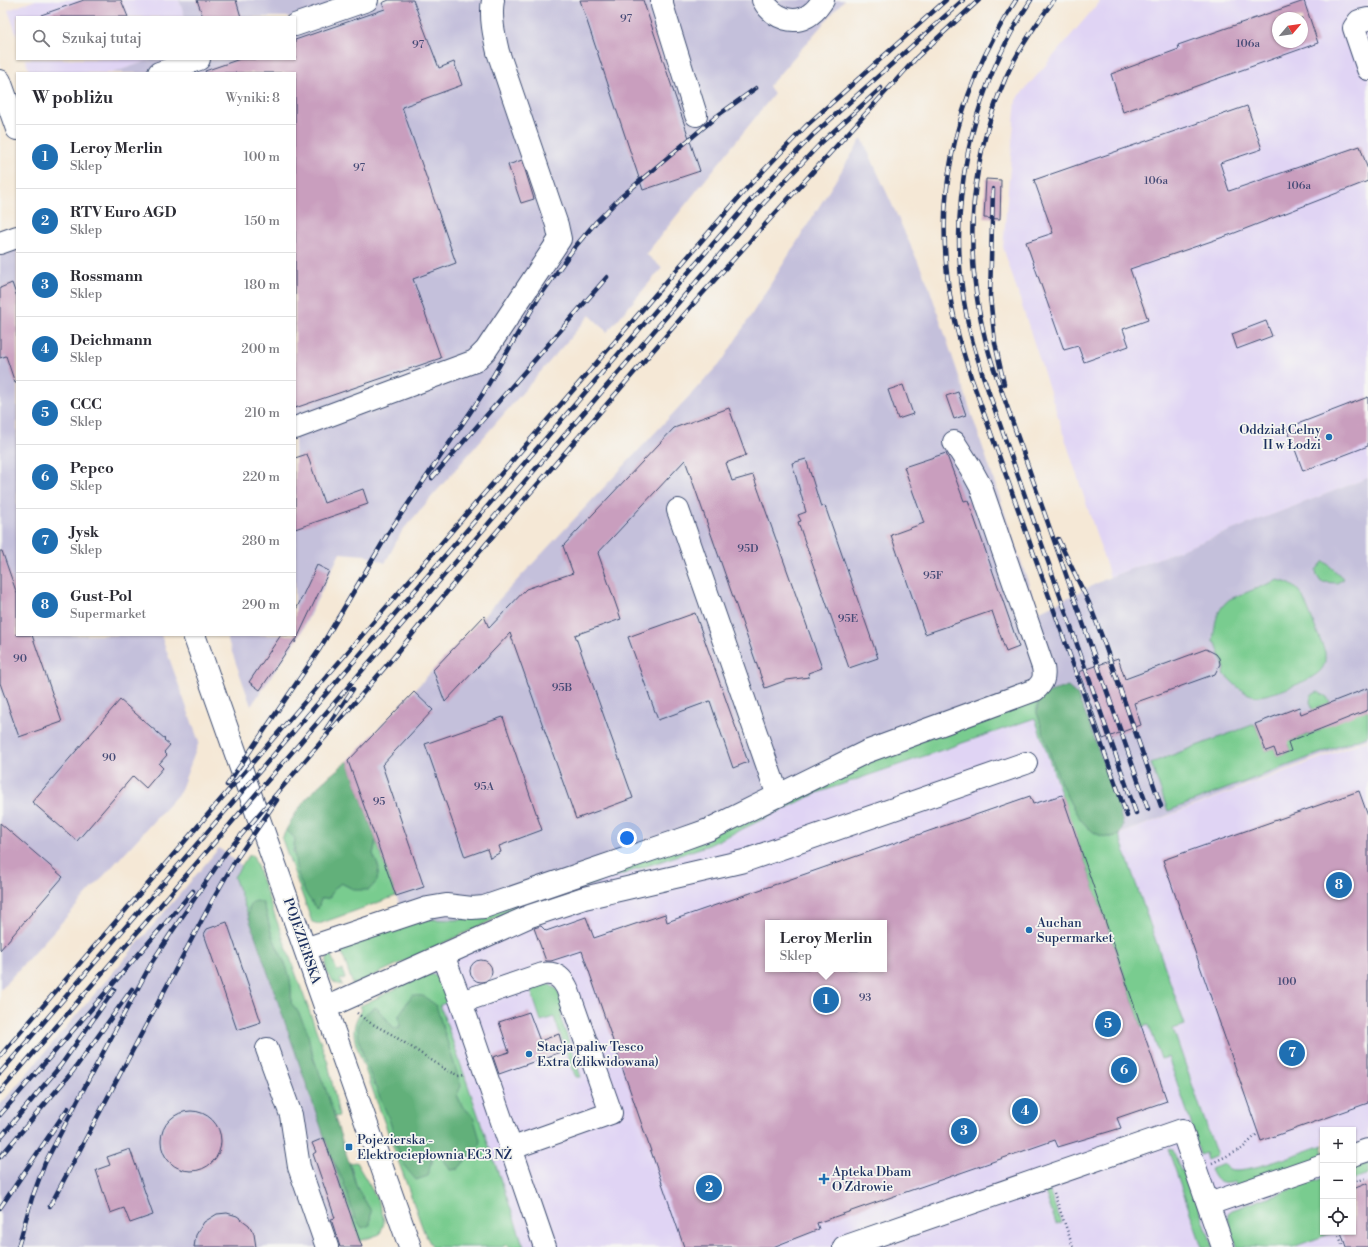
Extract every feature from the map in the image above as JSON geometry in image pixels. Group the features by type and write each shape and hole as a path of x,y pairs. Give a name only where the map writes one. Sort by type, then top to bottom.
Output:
{"street":[{"path":"296,25 367,0"},
{"path":"296,428 475,361 486,350 560,239 557,225 498,52 494,32 492,8 493,0"},
{"path":"662,0 662,5 696,115"},
{"path":"763,0 768,9 776,16 789,21 804,18 813,13 824,0"},
{"path":"1368,19 1359,21 1354,28 1368,69"},
{"path":"162,72 196,60"},
{"path":"0,81 16,125"},
{"path":"0,243 16,237"},
{"path":"305,949 428,908 446,905 472,908 484,907 701,832 866,752 1026,694 1041,684 1044,676 1043,667 981,487 954,442"},
{"path":"678,510 778,796"},
{"name":"POJEZIERSKA","path":"194,636 410,1247"},
{"path":"326,1008 508,925 584,898 744,861 1026,763"},
{"path":"443,955 461,1002 544,1247"},
{"path":"461,1002 543,974 550,974 560,977 567,988 611,1113 510,1149"},
{"path":"267,1049 291,1115 299,1167 327,1247"},
{"path":"844,1247 1182,1130 1223,1247"},
{"path":"1356,1154 1368,1150"},
{"path":"1208,1204 1320,1166"}],"path":[{"path":"357,1013 367,1022 391,1034 448,1070 459,1075 484,1072"},
{"path":"1224,1159 1242,1149 1258,1133"},
{"path":"1048,1176 1073,1247"},
{"path":"1356,1181 1368,1178"},
{"path":"1339,1235 1343,1247"}],"shaded area":[{"path":"36,0 179,0 185,16 16,16 16,33 8,10"},
{"path":"179,0 844,0 769,86 774,94 646,254 662,268 607,332 590,315 402,531 385,563 365,555 340,553 301,633 251,706 226,636 296,636 296,72 115,72 150,60 296,60 296,16 185,16"},
{"path":"1101,0 1368,0 1368,478 1110,577 1003,247 1016,100"},
{"path":"25,60 150,60 115,72 30,72"},
{"path":"862,138 928,284 1038,612 1110,577 1368,478 1368,738 1115,836 1069,702 816,790 486,919 406,923 348,761 723,360"},
{"path":"0,248 3,255 16,249 16,636 161,636 199,742 180,792 0,990"},
{"path":"1037,713 1084,848 1368,740 1368,1247 524,1247 423,955 816,790"},
{"path":"219,848 241,865 235,877 362,1247 0,1247 0,1105"}],"green space":[{"path":"1324,561 1344,579 1337,583 1321,582 1317,576 1316,570"},
{"path":"1278,580 1286,582 1298,590 1303,597 1325,652 1324,666 1317,674 1301,683 1262,696 1251,695 1242,691 1224,674 1225,669 1216,643 1213,642 1215,624 1221,608 1230,599"},
{"path":"1068,687 1077,695 1089,723 1119,807 1123,826 1119,835 1103,836 1088,828 1076,812 1065,792 1056,770 1037,713 1038,706 1039,701 1046,694"},
{"path":"1318,692 1327,697 1330,703 1318,707 1368,710 1368,735 1168,811 1151,763 1255,724 1266,751 1274,748 1277,756 1291,751 1288,742 1320,730 1310,702 1311,695"},
{"path":"1040,697 1037,705 1037,713 1056,770 1065,792 1076,812 1088,828 1103,836 1119,835 1185,1025 1173,1029 1217,1156 1207,1160 1205,1153 1200,1155 1190,1120 1168,1057 1161,1059 1149,1025 1142,1027 1035,718 817,793 709,845 508,913 353,985 339,944 417,919 455,920 480,917 866,760"},
{"path":"348,761 376,840 373,854 379,868 377,881 369,890 355,890 341,883 335,888 329,898 321,899 318,909 306,894 302,886 296,867 294,848 295,838 286,830 305,800 329,776"},
{"path":"286,830 295,838 293,852 317,909 321,899 329,898 335,888 341,883 355,890 379,868 373,854 376,840 396,896 319,924 312,922 282,839"},
{"path":"253,855 328,1063 339,1116 334,1117 314,1059 306,1030 300,1016 291,1003 289,975 272,935 264,906 262,902 250,904 248,915 234,877 248,856"},
{"path":"255,901 262,902 267,914 272,935 289,974 291,1003 297,1010 307,1030 313,1058 325,1087 357,1188 371,1211 370,1225 362,1228 355,1218 343,1181 331,1156 248,915 250,904"},
{"path":"330,952 337,971 342,970 345,978 340,980 342,985 332,981 327,972 326,962"},
{"path":"434,974 442,979 451,1001 440,1005 524,1247 512,1247 506,1245 502,1247 432,1247 424,1232 356,1044 354,1030 357,1018 362,1010 360,1006 424,975","holes":["406,1007 454,1067 461,1086 457,1094 462,1106 473,1116 475,1153 467,1158 458,1169 450,1170 441,1155 433,1152 432,1164 396,1147 390,1120 385,1017 394,1028 400,1027 399,1015"]},
{"path":"548,984 557,989 563,1005 561,1019 581,1077 576,1077 574,1073 554,1017 541,1021 531,991 533,988"},
{"path":"412,995 423,996 436,1005 461,1086 457,1095 462,1106 473,1116 481,1143 458,1169 450,1170 441,1155 433,1153 428,1176 416,1180 406,1168 400,1156 389,1119 364,1056 358,1032 359,1023 362,1018 376,1007 394,1028 400,1027 399,1015"},
{"path":"1320,1146 1320,1158 1236,1186 1235,1182 1219,1182 1216,1180 1210,1169 1225,1164 1229,1169 1248,1169 1275,1162"},
{"path":"1168,1149 1173,1150 1181,1171 1186,1170 1213,1247 1202,1247"},
{"path":"331,1156 343,1181 355,1218 371,1211 357,1188 350,1163 356,1162 373,1191 383,1215 384,1225 380,1234 360,1241"},
{"path":"1368,1163 1368,1175 1356,1179 1356,1167"},
{"path":"1320,1179 1320,1235 1327,1235 1293,1247 1237,1247 1228,1218 1228,1213 1232,1210"},
{"path":"1047,1184 1061,1223 1056,1224 1043,1186"}],"building":[{"path":"84,0 121,0 128,16 41,16"},
{"path":"197,0 236,0 241,16 203,16"},
{"path":"389,0 413,0 439,68 454,62 462,85 402,107 456,263 413,279 441,358 296,408 296,72 205,71 237,60 296,60 296,40 385,9 382,3"},
{"path":"580,0 643,0 700,171 643,190"},
{"path":"1304,1 1308,12 1272,12"},
{"path":"1272,12 1272,48 1304,48 1123,112 1111,74 1179,49 1178,45"},
{"path":"1308,13 1318,43 1308,47"},
{"path":"1247,106 1262,149 1220,163 1229,191 1360,146 1368,170 1368,181 1232,234 1130,269 1148,320 1123,329 1129,346 1084,362 1078,346 1064,350 1026,242 1053,233 1034,180"},
{"path":"522,160 534,199 521,203 508,165"},
{"path":"986,179 1001,180 1000,219 984,218"},
{"path":"12,283 16,294 16,383 6,356 0,358 0,288"},
{"path":"1266,321 1272,336 1237,349 1232,334"},
{"path":"903,385 913,414 898,419 888,390"},
{"path":"958,392 966,415 954,419 946,396"},
{"name":"Oddział Celny II w Łodzi","path":"1368,397 1368,446 1303,471 1287,428"},
{"path":"729,408 746,455 726,463 732,481 753,475 822,668 808,673 809,677 787,680 765,688 685,460 598,553 621,619 575,635 633,798 576,819 510,633 445,702 433,670 484,616 489,628 526,589 573,573 563,546 674,428"},
{"path":"946,453 964,501 968,500 1019,647 1006,652 992,611 925,634 891,535 924,523 904,467"},
{"path":"307,454 324,503 363,489 368,504 296,529 296,458"},
{"path":"806,459 821,507 825,506 878,658 849,668 798,522 801,521 798,515 806,512 792,463"},
{"path":"0,551 2,551 16,591 16,636 32,636 62,722 19,737 0,683"},
{"path":"317,565 329,571 295,643 295,639 260,690 249,682 280,636 296,636 296,610"},
{"path":"695,613 748,762 733,768 710,701 658,720 628,637"},
{"path":"1206,649 1216,654 1219,658 1220,664 1215,674 1134,703 1141,725 1103,739 1079,672 1118,658 1125,679"},
{"path":"1368,688 1368,710 1288,742 1291,751 1277,756 1274,748 1266,751 1255,724 1299,707 1301,714"},
{"path":"414,692 433,710 382,765 424,887 396,896 348,761"},
{"path":"120,700 165,739 164,740 170,745 164,752 167,755 159,764 163,768 146,788 133,776 77,841 32,802"},
{"path":"503,717 542,830 499,846 501,852 490,858 487,849 465,857 425,744"},
{"path":"1359,791 1368,816 1368,1103 1261,1141 1163,860"},
{"path":"1062,795 1167,1101 1117,1118 1121,1128 1058,1147 1055,1140 817,1223 819,1229 773,1247 684,1247 582,951 551,961 546,961 534,928 541,926 546,931 586,917 594,938 665,914 667,922 1030,796 1033,804"},
{"path":"0,823 63,877 0,950"},
{"path":"227,922 261,1022 237,1030 204,934 207,929"},
{"path":"477,960 485,960 492,967 492,975 485,982 477,982 470,975 470,967"},
{"path":"529,1012 540,1041 559,1034 564,1051 499,1074 493,1057 509,1052 499,1022"},
{"path":"185,1111 197,1111 213,1119 219,1129 221,1141 219,1153 213,1163 197,1171 185,1171 169,1163 161,1147 161,1135 169,1119"},
{"path":"324,1138 362,1247 340,1247 331,1219 335,1218 313,1154 316,1152 312,1143"},
{"path":"130,1149 153,1215 130,1223 124,1208 110,1213 96,1170 110,1165 107,1157"},
{"path":"1368,1183 1368,1247 1346,1247 1342,1235 1356,1235 1356,1188"},
{"path":"227,1213 237,1216 249,1225 254,1234 256,1247 194,1247 196,1235 204,1222 217,1214"}],"railway":[{"path":"0,1056 747,188 806,126 946,0"},
{"path":"0,1073 755,195 814,134 963,0"},
{"path":"916,58 979,0"},
{"path":"1016,0 994,37 976,75 962,114 952,154 946,195 945,237 948,279 957,328 971,377 1127,816"},
{"path":"1031,0 1010,36 992,73 978,112 968,153 961,194 959,235 961,277 968,325 982,373 1136,813"},
{"path":"1054,0 1028,37 1006,77 992,113 982,149 976,185 973,222 973,259 977,296 984,332 994,369 1148,809"},
{"path":"18,1247 32,1198 45,1163 91,1075 152,962 225,854 393,658 486,544 702,294 920,54"},
{"path":"227,785 319,650 389,532 482,395 538,299 574,248 596,222 621,197 717,116 756,88"},
{"path":"0,1092 764,203 822,142 881,88"},
{"path":"993,189 990,296 995,343 1004,384"},
{"path":"432,478 607,277"},
{"path":"1058,539 1089,603 1101,634 1161,806"},
{"path":"326,729 353,689"},
{"path":"50,1206 212,901 235,861 277,800"},
{"path":"0,1115 193,891"},
{"path":"0,1157 73,1071 132,989"},
{"path":"0,1138 61,1065 114,990"},
{"path":"0,1208 68,1108"}],"place":[{"name":"Oddział Celny II w Łodzi","path":"1329,437"},
{"name":"Gust-Pol","path":"1339,885"},
{"name":"Auchan Supermarket","path":"1029,930"},
{"name":"Leroy Merlin","path":"826,1000"},
{"name":"CCC","path":"1108,1024"},
{"name":"Jysk","path":"1292,1053"},
{"name":"Stacja paliw Tesco Extra (zlikwidowana)","path":"529,1054"},
{"name":"Pepco","path":"1124,1070"},
{"name":"Deichmann","path":"1025,1111"},
{"name":"Rossmann","path":"964,1131"},
{"name":"Pojezierska - Elektrociepłownia EC3 NŻ","path":"349,1147"},
{"name":"Apteka Dbam O Zdrowie","path":"824,1179"},
{"name":"RTV Euro AGD","path":"709,1188"}]}
